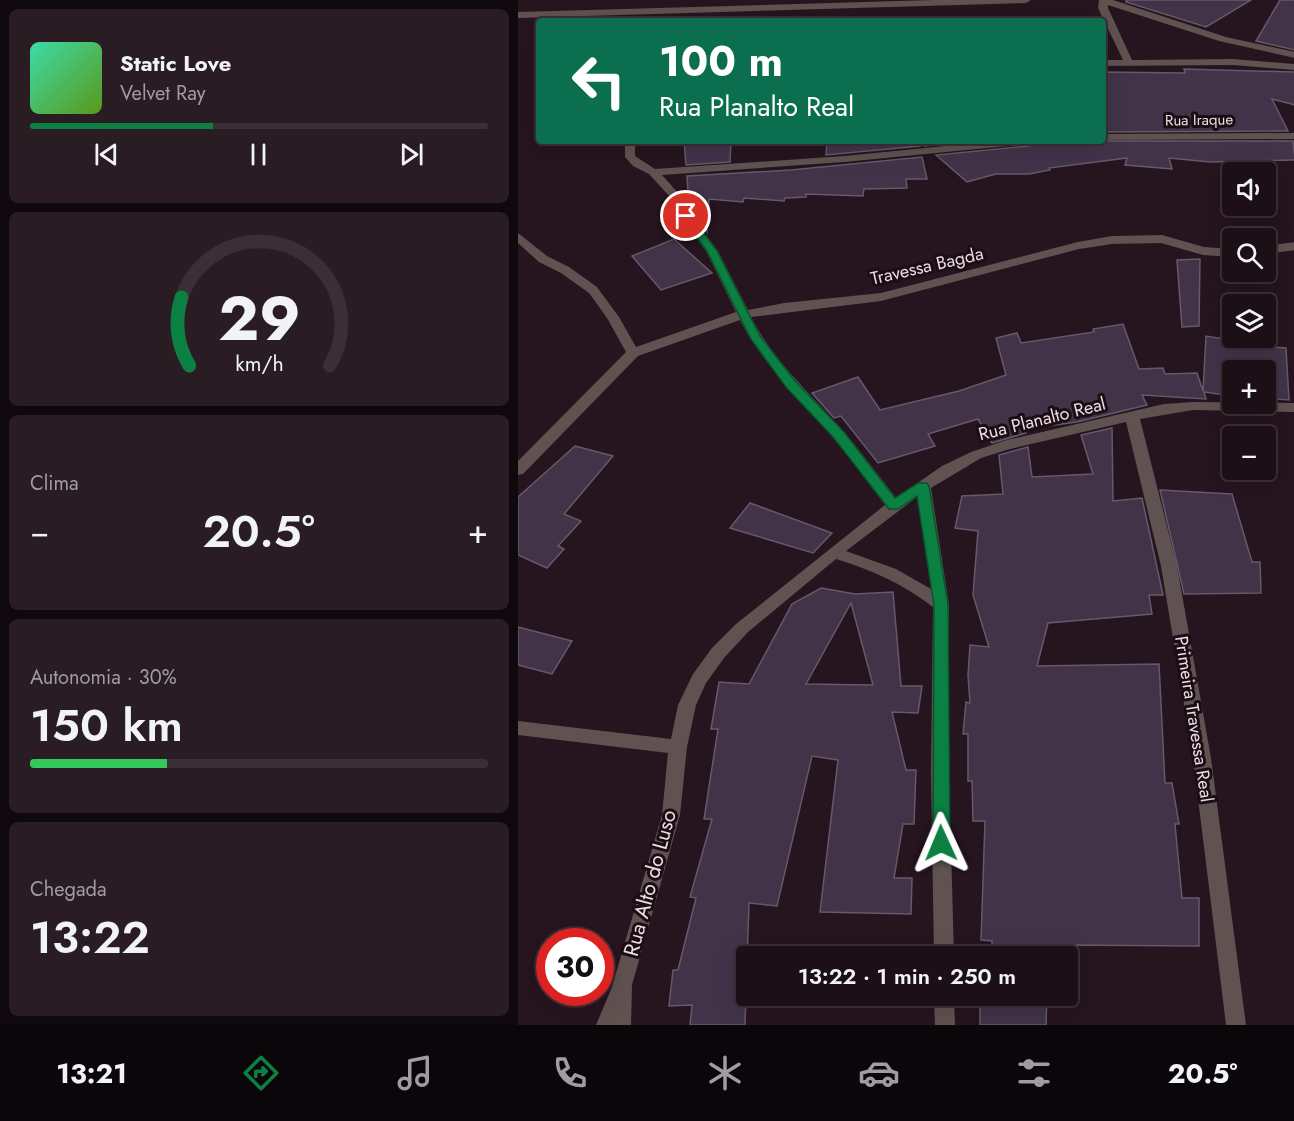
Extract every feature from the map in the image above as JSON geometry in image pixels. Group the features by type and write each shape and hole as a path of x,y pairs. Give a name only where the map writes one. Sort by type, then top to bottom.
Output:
{"street":[{"path":"578,14 582,0"},
{"path":"518,15 1026,0"},
{"path":"1128,61 1103,8 1112,1 1198,33 1248,46 1295,54"},
{"path":"726,18 727,10"},
{"path":"1106,63 1233,62 1295,67"},
{"name":"Rua Iraque","path":"1106,137 1295,136"},
{"path":"630,144 630,157 637,164 653,172 675,196 696,232 712,251 755,337 791,384 839,435 894,506"},
{"path":"653,172 844,159 998,144"},
{"path":"518,237 543,259 565,270 593,290 613,317 633,353 518,470"},
{"name":"Travessa Bagda","path":"633,353 744,314 881,297 1078,246 1112,240 1162,239 1203,251 1222,252"},
{"path":"1276,249 1295,246"},
{"name":"Rua Planalto Real","path":"678,747 687,705 699,679 718,653 742,628 833,553 894,506 947,470 1007,445 1164,409 1193,406 1295,408"},
{"name":"Primeira Travessa Real","path":"1132,417 1171,577 1202,758 1235,1025"},
{"path":"923,486 941,605 940,773 944,946"},
{"path":"833,553 875,564 901,576 941,605"},
{"path":"518,728 678,747"},
{"name":"Rua Alto do Luso","path":"621,1025 622,985 671,815 677,776 678,747"},
{"path":"606,1025 622,985"},
{"path":"944,1006 945,1025"}],"building":[{"path":"1126,0 1251,0 1206,27 1126,2"},
{"path":"1280,0 1295,0 1295,50 1256,41"},
{"path":"1184,69 1295,72 1295,105 1272,99 1288,131 1106,132 1106,72 1185,73"},
{"path":"1106,141 1293,141 1295,160 1210,162 1169,158 1172,169 1125,165 1127,158 1049,168 1050,170 1029,174 996,174 967,182 936,155 1032,144 1106,144"},
{"path":"684,144 731,144 730,162 686,165"},
{"path":"827,144 919,144 920,146 826,155"},
{"path":"922,157 927,179 906,179 907,188 864,189 863,196 806,194 806,197 785,198 784,201 744,198 743,202 709,199 707,232 689,206 687,176 791,170"},
{"path":"674,239 712,273 661,290 632,256"},
{"path":"1200,259 1199,326 1182,327 1177,260"},
{"path":"1123,324 1139,369 1163,368 1165,374 1197,373 1203,391 1206,336 1222,338 1222,348 1286,348 1289,400 1276,399 1276,360 1222,360 1222,395 1204,392 1206,399 1142,395 1147,405 1077,422 1025,429 1026,433 992,443 978,419 928,434 935,446 878,463 841,416 834,418 812,393 858,377 880,410 959,391 1006,375 996,338 1017,333 1021,343 1094,332 1093,329"},
{"path":"1112,428 1113,501 1142,498 1163,595 1149,595 1152,614 1048,623 1037,666 1159,664 1165,783 1172,783 1179,824 1175,824 1182,898 1199,898 1199,946 992,946 992,941 981,940 985,821 973,821 972,781 968,781 968,734 963,734 966,702 970,703 968,675 970,645 989,647 973,595 978,531 955,528 962,496 1003,494 999,455 1028,447 1032,477 1093,474 1081,435"},
{"path":"575,446 613,456 564,514 581,521 558,546 564,549 547,568 518,555 518,497"},
{"path":"1160,490 1232,494 1252,562 1260,562 1261,593 1184,594"},
{"path":"750,503 832,533 813,553 730,528"},
{"path":"821,588 855,594 893,592 901,686 922,686 918,713 892,712 906,770 916,770 914,824 903,824 894,878 912,878 911,914 820,912 838,760 812,756 777,906 749,903 748,946 736,946 736,1006 746,1006 745,1025 690,1025 692,1005 669,1006 673,970 678,970 696,898 690,897 712,819 704,819 718,729 711,729 719,682 749,684 792,604","holes":["851,603 873,685 806,684"]},
{"path":"518,627 572,641 552,674 518,665"},
{"path":"980,1006 1047,1006 1046,1025 980,1025"}],"route":[{"path":"686,216 719,263 755,337 791,384 839,435 894,506 923,486 941,605 941,843"}]}
